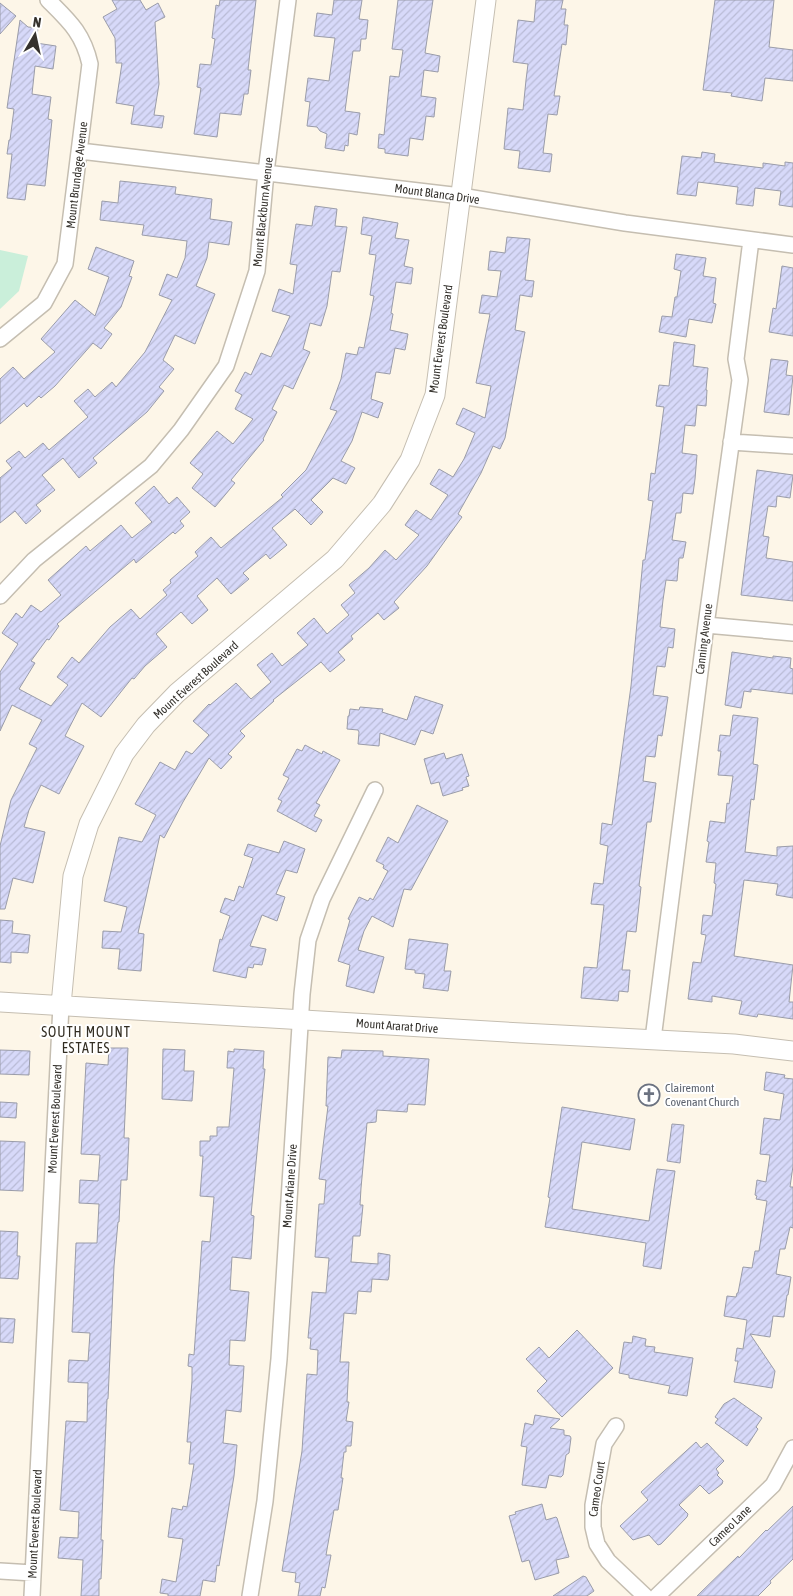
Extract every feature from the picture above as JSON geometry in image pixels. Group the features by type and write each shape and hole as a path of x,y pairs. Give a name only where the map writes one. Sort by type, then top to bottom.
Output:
{"street":[{"name":"Mount Brundage Avenue","path":"0,339 44,303 65,264 90,64 87,50 74,25 48,0"},
{"name":"Mount Blackburn Avenue","path":"0,596 34,560 151,466 181,430 226,366 257,271 266,172 288,0"},
{"name":"Mount Everest Boulevard","path":"32,1596 61,1006 74,876 89,824 124,754 146,725 178,694 335,559 382,504 410,460 435,395 486,0"},
{"name":"Mount Blanca Drive","path":"80,151 461,196 625,223 793,245"},
{"name":"Canning Avenue","path":"653,1039 706,625 740,380 736,358 751,240"},
{"path":"731,442 793,446"},
{"path":"706,625 793,633"},
{"name":"Mount Ariane Drive","path":"250,1596 265,1501 279,1358 302,1020 302,994 308,940 322,899 375,790"},
{"name":"Mount Ararat Drive","path":"0,1002 734,1044 793,1051"},
{"name":"Cameo Court","path":"616,1426 604,1444 593,1506 593,1527 597,1544 608,1561 645,1596"},
{"name":"Cameo Lane","path":"657,1596 772,1485 793,1448"},
{"path":"0,1572 33,1573"}],"green space":[{"path":"0,250 28,256 19,291 0,309"}],"building":[{"path":"112,0 140,0 146,10 158,3 165,17 155,22 159,84 154,115 164,116 162,128 131,124 134,106 116,103 122,63 116,63 115,38 103,17 117,9"},
{"path":"220,0 256,0 248,70 251,70 248,94 244,94 241,115 220,113 217,137 194,134 201,88 197,87 200,64 211,65 215,39 212,38 216,5 219,6"},
{"path":"334,0 362,0 359,19 368,20 366,39 361,39 360,51 353,51 345,111 360,113 357,135 349,133 348,146 345,145 344,151 325,148 327,134 320,131 317,127 307,126 310,102 305,101 308,78 329,81 335,38 314,36 317,13 332,15"},
{"path":"398,0 433,0 425,53 440,56 438,72 424,70 421,96 436,98 434,117 426,116 423,140 410,138 408,156 385,153 385,149 378,148 379,134 384,135 390,76 399,77 403,50 392,49"},
{"path":"536,0 563,0 561,9 566,9 564,25 568,25 566,45 562,44 554,96 560,96 557,115 548,114 543,153 552,154 550,172 518,168 520,151 504,149 508,108 523,110 528,64 513,62 518,20 534,22"},
{"path":"715,0 774,0 769,47 793,50 793,81 765,78 762,101 731,96 732,93 703,90"},
{"path":"0,3 16,16 0,34"},
{"path":"20,20 28,27 38,28 36,43 56,46 53,69 35,66 32,94 51,97 48,119 52,120 45,186 27,184 25,200 7,198 12,154 7,154 14,109 7,108"},
{"path":"702,152 715,154 714,162 763,168 763,163 785,166 785,162 793,163 793,207 779,205 781,191 755,188 753,206 736,204 738,187 698,182 696,196 677,194 682,156 701,158"},
{"path":"120,181 176,187 175,194 212,199 210,219 232,222 229,245 209,242 207,258 196,286 215,294 195,344 175,335 163,360 174,369 159,387 164,391 147,412 93,458 97,463 79,478 63,458 42,475 55,490 36,505 41,511 26,524 15,511 0,523 0,478 12,468 6,461 19,451 25,458 43,443 49,450 88,417 74,401 88,389 95,397 112,382 116,387 145,352 172,300 159,295 167,274 177,278 185,258 187,241 142,235 144,225 100,220 102,201 118,203"},
{"path":"315,206 337,209 335,226 347,227 340,272 332,271 327,306 321,326 310,323 303,349 310,352 293,389 284,385 272,409 277,412 264,440 231,480 235,483 215,507 192,488 203,474 190,463 217,431 233,444 253,419 235,409 242,395 235,391 245,372 251,375 261,353 271,357 290,316 272,311 279,289 293,294 297,265 290,264 296,224 312,226"},
{"path":"363,217 398,223 395,238 409,240 404,266 413,268 411,284 396,282 391,313 393,314 390,330 408,334 405,350 395,348 390,374 376,372 371,399 383,403 378,418 362,412 352,441 341,461 355,468 346,484 333,478 311,500 323,512 311,525 295,509 272,528 287,545 270,559 266,554 243,573 249,579 231,594 217,578 197,596 208,610 192,624 181,612 156,634 167,647 145,666 134,679 132,678 101,717 82,703 65,736 84,746 59,794 41,785 29,810 24,827 45,832 33,883 13,878 5,909 0,909 0,846 11,800 37,748 29,744 42,720 12,705 0,731 0,672 18,644 2,633 16,613 22,618 31,605 41,612 61,595 48,580 86,546 90,551 121,525 132,538 152,522 135,503 154,486 169,504 177,497 190,512 180,521 184,526 175,534 173,532 136,563 134,559 57,624 59,626 31,661 35,663 19,689 51,706 68,685 57,677 72,657 79,663 110,627 131,609 140,619 167,595 163,590 171,583 170,580 198,556 195,552 211,537 221,548 283,497 281,495 306,470 337,411 330,409 341,379 346,353 357,355 359,347 364,348 374,296 370,295 376,255 369,254 372,236 361,234"},
{"path":"507,237 530,239 525,280 534,281 532,297 520,295 515,330 525,332 505,438 500,449 493,446 481,473 458,514 462,517 427,566 394,602 399,608 384,620 378,613 351,636 353,639 338,652 345,660 330,672 321,662 273,700 240,731 245,736 228,754 232,757 221,769 209,758 164,838 160,835 138,933 144,934 141,971 118,969 120,949 102,948 103,931 121,932 127,907 104,901 119,837 142,842 156,815 135,804 160,762 175,770 186,751 192,754 209,735 193,721 209,704 236,683 251,699 271,682 257,665 272,653 282,666 308,645 297,633 314,618 327,634 349,615 341,605 355,593 349,585 369,568 385,550 396,560 419,535 405,525 416,510 431,520 448,495 430,484 439,469 453,477 464,459 475,433 456,424 463,408 485,418 491,386 476,383 490,314 479,313 482,295 497,297 501,271 488,270 490,251 505,253"},
{"path":"96,247 134,261 129,276 132,277 121,307 104,328 112,334 101,349 93,343 55,386 41,398 39,396 27,407 24,403 0,424 0,379 13,367 24,379 55,352 41,339 75,300 95,316 109,277 88,269"},
{"path":"676,254 706,258 703,276 716,278 713,303 716,304 712,323 689,319 686,337 659,332 662,316 672,317 675,297 677,297 681,271 674,269"},
{"path":"782,266 793,268 793,336 769,332 773,308 776,309"},
{"path":"674,342 695,345 693,366 708,368 706,406 697,405 695,426 685,425 682,453 697,455 695,479 693,494 683,493 681,513 676,513 672,540 686,542 683,558 679,558 677,581 666,580 663,600 660,627 675,629 673,648 668,647 665,667 657,666 653,695 668,697 662,736 658,735 655,757 646,756 643,781 656,783 651,822 647,822 639,886 641,887 636,932 627,931 622,970 630,970 628,992 619,991 618,1001 581,998 584,967 597,968 604,905 591,904 594,883 603,884 608,846 600,844 602,823 612,825 631,686 643,560 645,560 653,501 648,500 651,473 655,474 664,407 656,406 659,385 669,386"},
{"path":"771,359 788,361 786,375 793,376 789,415 764,412"},
{"path":"757,470 793,475 790,498 777,496 776,507 768,506 763,536 769,537 766,558 793,562 793,601 741,595"},
{"path":"732,652 773,658 773,656 791,658 790,668 793,669 793,694 751,689 751,692 744,691 741,708 725,705"},
{"path":"415,696 443,705 433,734 421,730 415,745 380,733 379,746 358,744 358,730 347,729 350,709 359,710 360,707 383,709 382,712 407,720"},
{"path":"733,715 758,718 753,764 758,765 754,800 751,799 745,852 777,856 777,847 793,846 793,898 776,895 778,884 744,880 734,956 793,965 789,1002 793,1002 793,1019 758,1014 757,1017 739,1014 742,1001 712,996 712,1002 688,999 693,962 701,963 706,935 701,934 703,915 712,916 716,884 714,883 716,863 706,862 709,842 707,841 710,821 725,823 727,803 729,804 733,776 718,775 721,751 718,751 720,735 730,736"},
{"path":"305,745 322,754 323,751 340,760 316,803 320,805 314,816 322,820 316,832 277,811 282,801 278,799 289,778 283,775 297,749 302,751"},
{"path":"444,753 446,759 462,754 469,776 466,777 469,786 462,788 463,790 443,796 439,782 431,784 424,759"},
{"path":"417,805 448,821 411,890 404,889 393,927 372,916 364,931 358,950 384,957 374,993 346,986 350,965 338,961 350,920 348,919 359,897 368,901 370,898 373,900 388,871 383,868 384,865 376,861 388,837 398,843"},
{"path":"284,841 305,849 297,873 286,870 276,894 285,897 277,921 262,915 250,946 266,949 262,965 254,964 253,968 248,967 246,978 213,971 220,939 222,940 230,916 220,912 225,898 234,901 239,886 243,888 253,858 244,855 248,844 279,853"},
{"path":"0,920 13,921 12,933 30,935 28,953 11,952 11,963 0,962"},
{"path":"409,939 448,944 444,971 451,971 448,991 423,988 425,974 405,969"},
{"path":"109,1048 128,1048 124,1138 129,1138 127,1180 121,1180 114,1266 101,1540 103,1540 101,1579 99,1579 99,1596 81,1596 83,1560 58,1558 60,1537 78,1538 79,1512 60,1510 66,1421 87,1422 88,1383 68,1382 69,1360 88,1361 90,1333 72,1332 76,1243 97,1243 99,1204 79,1203 80,1180 98,1181 100,1155 81,1154 86,1063 108,1065"},
{"path":"163,1049 185,1050 184,1071 194,1071 192,1101 162,1099"},
{"path":"234,1049 264,1051 263,1069 265,1069 251,1215 254,1216 251,1259 232,1257 230,1290 249,1292 245,1341 230,1340 229,1365 244,1366 241,1412 226,1410 223,1443 237,1445 234,1476 215,1582 203,1580 200,1596 168,1596 168,1594 160,1593 162,1579 176,1582 183,1539 168,1537 172,1508 182,1510 183,1506 187,1507 194,1464 189,1464 191,1442 187,1442 192,1381 192,1367 188,1366 189,1354 194,1355 202,1241 210,1242 214,1197 200,1196 203,1156 200,1156 200,1141 210,1141 210,1136 217,1136 217,1127 229,1127 234,1068 227,1068 228,1051 234,1052"},
{"path":"0,1050 30,1051 29,1075 0,1074"},
{"path":"342,1050 383,1051 383,1056 429,1059 425,1105 408,1104 407,1112 377,1110 376,1122 367,1123 361,1188 360,1205 363,1205 360,1236 353,1236 351,1262 378,1264 378,1253 390,1255 389,1276 388,1280 372,1279 371,1292 358,1291 356,1314 344,1313 340,1362 349,1362 347,1402 349,1402 346,1421 353,1422 351,1446 346,1446 346,1452 344,1452 341,1478 343,1478 338,1510 334,1510 326,1555 331,1555 325,1588 322,1587 320,1596 298,1596 300,1583 295,1582 296,1573 282,1571 302,1451 307,1374 317,1375 318,1350 310,1349 311,1338 308,1338 312,1292 326,1293 329,1258 315,1257 319,1204 324,1204 326,1180 319,1179 328,1106 326,1106 328,1057 341,1058"},
{"path":"766,1072 785,1075 784,1078 793,1079 793,1166 790,1187 793,1187 793,1228 790,1227 785,1249 780,1249 776,1274 791,1277 788,1295 784,1317 773,1316 770,1337 750,1334 775,1371 772,1388 734,1382 738,1361 735,1361 737,1348 743,1349 747,1320 724,1316 727,1296 736,1297 743,1267 752,1268 755,1251 759,1251 767,1201 756,1199 757,1196 755,1195 757,1180 766,1182 770,1155 760,1154 764,1118 780,1120 784,1094 764,1090"},
{"path":"0,1102 17,1103 16,1118 0,1117"},
{"path":"562,1107 635,1119 630,1150 582,1142 572,1209 649,1221 657,1169 675,1171 661,1269 643,1266 646,1243 545,1227"},
{"path":"672,1124 684,1125 680,1163 667,1161"},
{"path":"0,1141 25,1142 23,1191 0,1190"},
{"path":"0,1231 18,1232 17,1256 20,1256 18,1279 0,1278"},
{"path":"0,1318 15,1319 13,1343 0,1342"},
{"path":"577,1330 613,1368 562,1417 537,1391 547,1381 526,1359 539,1347 549,1358"},
{"path":"633,1336 646,1339 645,1346 655,1347 654,1352 693,1358 687,1396 668,1393 670,1386 629,1378 629,1375 619,1373 624,1342 632,1343"},
{"path":"734,1398 762,1418 756,1427 758,1429 747,1446 715,1423 718,1419 715,1417 724,1404"},
{"path":"535,1415 560,1419 550,1428 564,1430 564,1435 571,1438 563,1475 561,1477 549,1475 546,1488 522,1485 527,1447 521,1446 525,1423 533,1425"},
{"path":"696,1442 701,1448 707,1443 724,1461 716,1469 719,1473 717,1475 723,1481 722,1484 709,1494 700,1485 679,1505 688,1514 687,1517 661,1544 658,1545 649,1535 633,1540 620,1526 648,1500 641,1492"},
{"path":"542,1504 546,1520 557,1518 569,1557 556,1560 559,1573 535,1580 529,1560 522,1562 509,1516 516,1514 515,1512"},
{"path":"793,1506 793,1559 770,1581 771,1583 758,1596 697,1596 738,1556 739,1558"},
{"path":"583,1576 586,1577 594,1591 587,1596 553,1596"}],"place":[{"name":"Clairemont Covenant Church","path":"649,1095"}],"district":[{"name":"SOUTH MOUNT ESTATES","path":"86,1040"}]}
